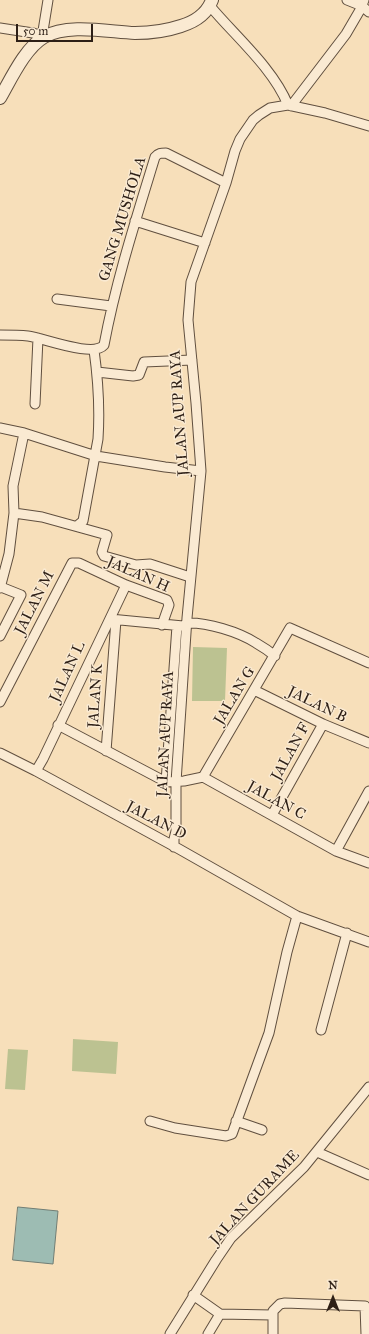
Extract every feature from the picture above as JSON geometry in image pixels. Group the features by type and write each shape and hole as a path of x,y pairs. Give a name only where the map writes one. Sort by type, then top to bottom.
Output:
{"street":[{"path":"43,37 48,0"},
{"path":"0,98 28,52 43,37 68,30 135,33 172,29 194,21 211,3 222,21 246,45 279,85 290,105 346,34 365,6 346,0"},
{"path":"0,28 33,33 43,37"},
{"name":"JALAN AUP RAYA","path":"172,843 176,831 170,782 183,625 190,577 200,471 196,403 188,320 191,282 205,243 222,181 240,139 253,120 270,108 290,105 325,113 369,126"},
{"name":"GANG MUSHOLA","path":"94,350 104,345 111,306 124,256 157,154 166,153 222,181"},
{"path":"136,221 205,243"},
{"path":"57,299 111,306"},
{"path":"0,335 28,336 72,347 94,350 97,372 99,426 96,456 83,521 77,526"},
{"path":"35,404 38,338"},
{"path":"97,372 133,376 139,375 144,362 192,360"},
{"path":"0,428 24,433 96,456 200,471"},
{"path":"0,636 21,595 0,588 9,554 14,513 13,486 24,433"},
{"path":"14,513 42,517 107,535 102,552 104,556 136,565 150,564 190,577"},
{"name":"JALAN H","path":"76,562 126,585 168,600 169,605 162,625"},
{"name":"JALAN M","path":"0,702 70,564 76,562"},
{"name":"JALAN L","path":"36,770 43,759 58,725 112,619 126,585"},
{"path":"112,619 162,625 183,625 193,622 239,634 256,642 275,656"},
{"name":"JALAN K","path":"106,751 112,619"},
{"name":"JALAN G","path":"203,777 290,628 369,663"},
{"name":"JALAN B","path":"254,690 323,724 369,743"},
{"name":"JALAN F","path":"272,815 323,724"},
{"path":"58,725 106,751 170,782 203,777"},
{"name":"JALAN D","path":"0,753 36,770 172,843 297,916 369,942"},
{"name":"JALAN C","path":"203,777 336,851 369,863"},
{"path":"336,851 369,791"},
{"path":"150,1121 175,1128 226,1136 232,1134 269,1033 287,952 297,916"},
{"path":"321,1030 347,933"},
{"name":"JALAN GURAME","path":"170,1334 197,1298 231,1238 319,1152 366,1098 369,1088"},
{"path":"236,1120 262,1130"},
{"path":"319,1152 369,1175"},
{"path":"197,1298 217,1312 272,1315"},
{"path":"273,1334 273,1311 282,1303 365,1306 367,1331"},
{"path":"208,1334 217,1312"}],"green space":[{"path":"193,647 227,648 225,701 192,701"},
{"path":"73,1039 118,1042 116,1074 72,1071"},
{"path":"8,1049 28,1050 25,1090 5,1089"}],"water":[{"path":"18,1207 58,1211 53,1264 13,1260"}]}
